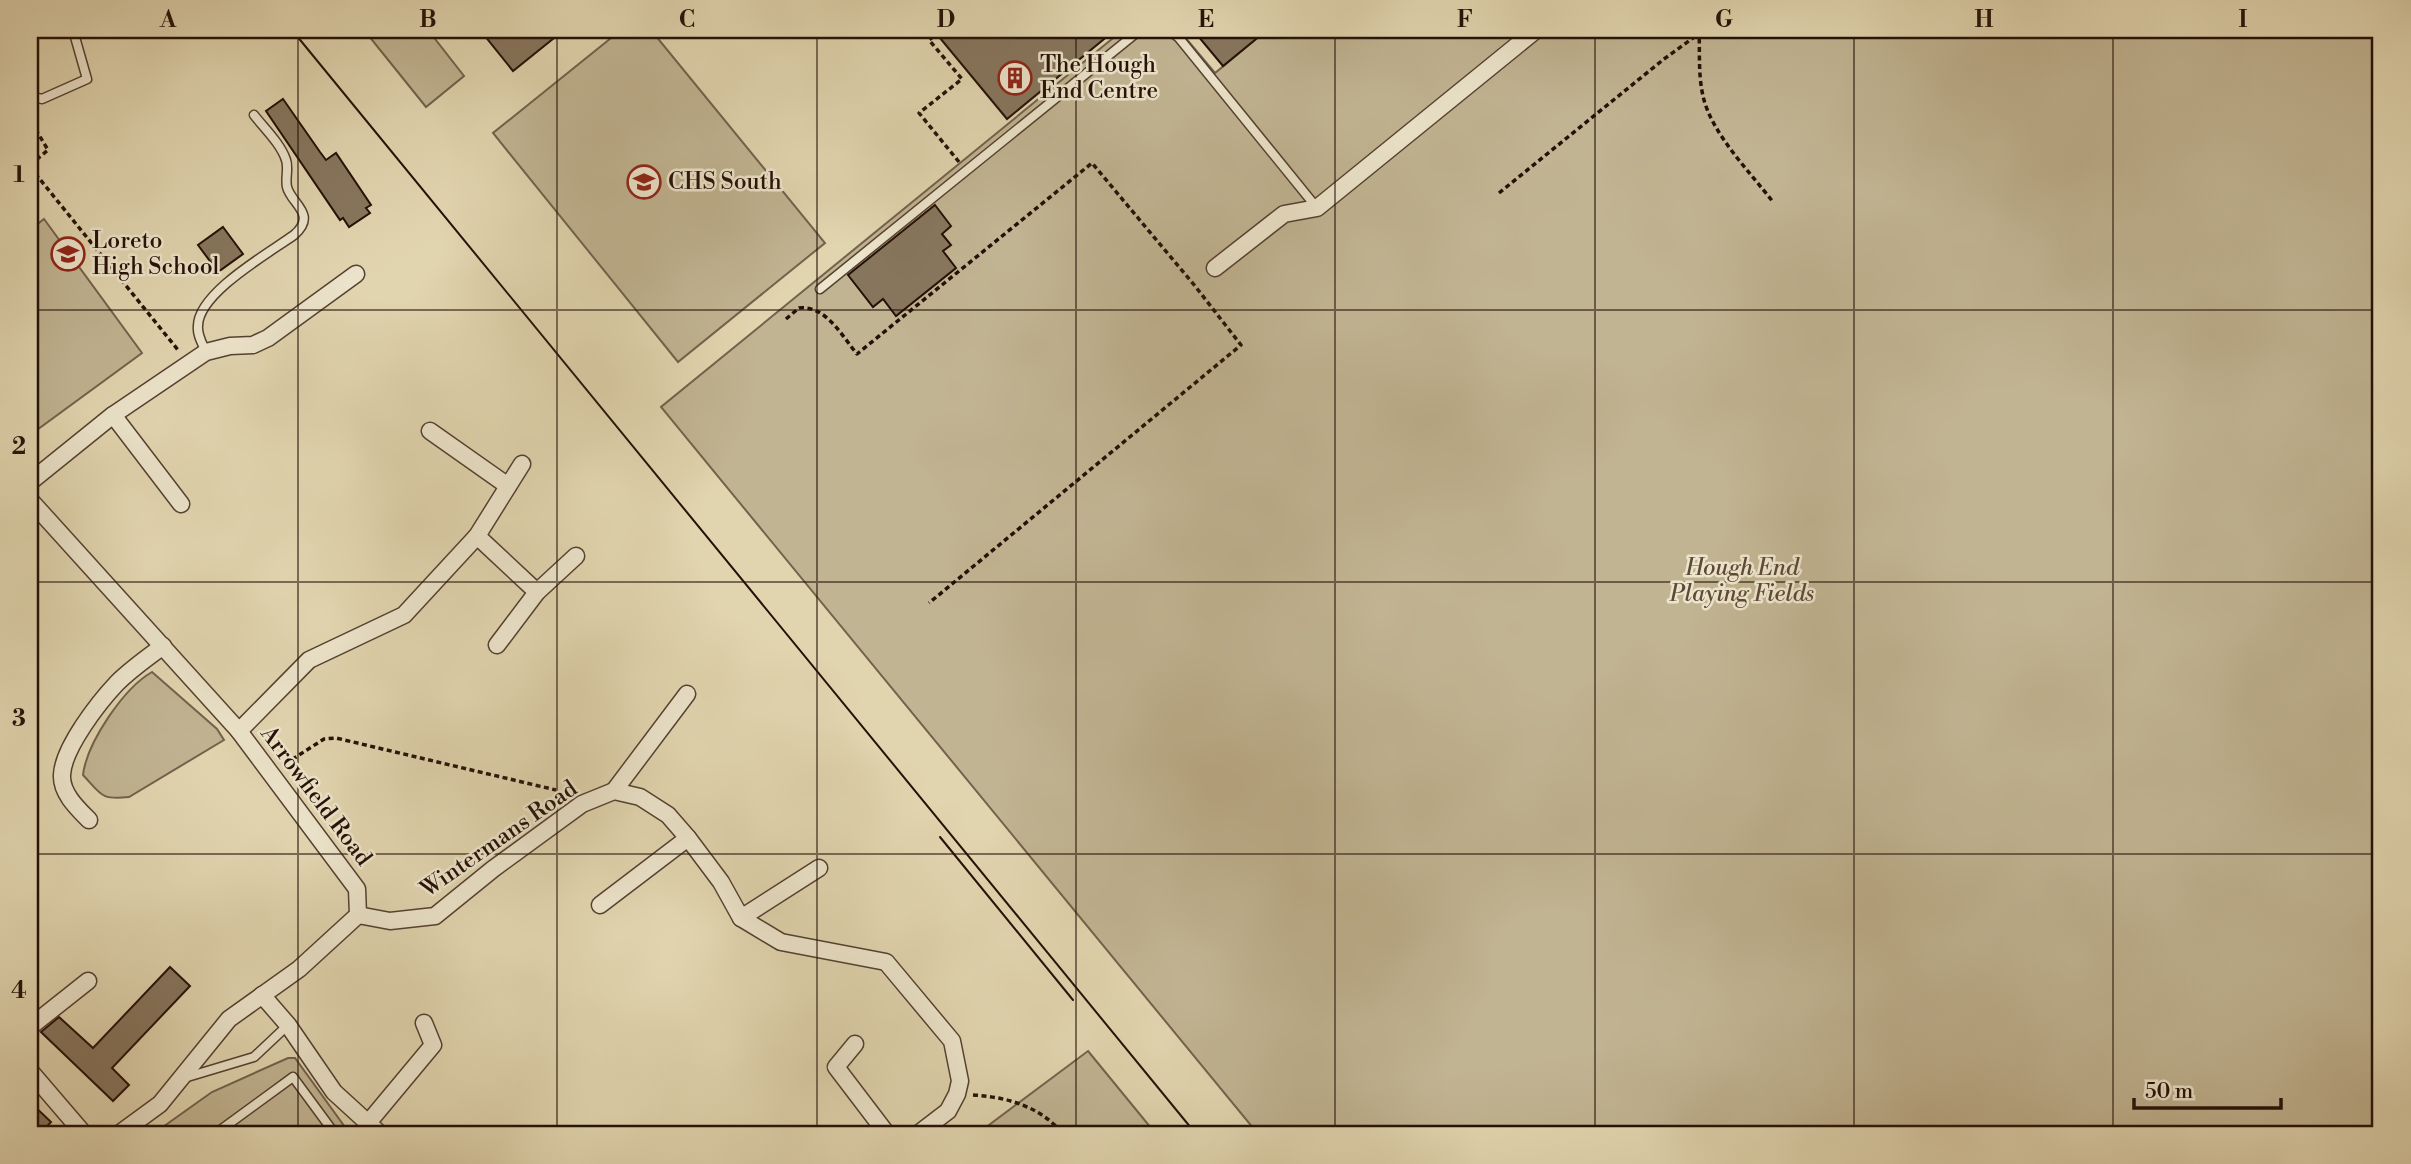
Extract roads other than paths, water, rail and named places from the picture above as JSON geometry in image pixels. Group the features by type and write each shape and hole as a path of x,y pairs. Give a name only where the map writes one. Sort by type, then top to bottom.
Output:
{"street":[{"path":"1215,268 1284,214 1317,208 1536,30"},
{"path":"30,482 113,415 188,363 206,352 230,346 253,345 268,338 356,274"},
{"path":"113,415 181,504"},
{"path":"430,431 508,486"},
{"path":"239,731 309,660 404,615 477,536 522,464"},
{"name":"Arrowfield Road","path":"30,500 239,731 357,889 358,915"},
{"path":"477,536 537,592"},
{"path":"497,645 537,592 576,556"},
{"path":"89,820 75,806 64,787 62,776 68,753 98,705 116,684 163,646"},
{"path":"614,790 687,694"},
{"name":"Wintermans Road","path":"358,915 390,921 435,916 493,869 582,804 614,790 640,797 668,815 688,838 721,882 741,918 781,942 886,962 952,1041 960,1081 957,1094 948,1111 918,1134"},
{"path":"600,905 688,838"},
{"path":"741,918 819,868"},
{"path":"119,1134 160,1104 229,1019 299,969 358,915"},
{"path":"30,1027 89,981"},
{"path":"262,995 288,1025 334,1092 380,1134"},
{"path":"368,1123 433,1045 424,1023"},
{"path":"855,1044 836,1067 887,1134"},
{"path":"30,1071 83,1134"}],"lane":[{"path":"30,96 42,99 87,79 73,30"},
{"path":"820,289 1140,30"},
{"path":"1169,30 1179,38 1317,208"},
{"path":"206,352 198,327 199,319 209,301 222,287 294,235 303,222 299,204 288,189 288,162 254,115"},
{"path":"180,1079 254,1057 288,1025"},
{"path":"215,1134 293,1077 335,1134"}],"waterway":[{"path":"2371,30 2381,40"}],"tram line":[{"path":"292,30 1196,1134"},
{"path":"940,837 1073,1000"}],"place":[{"name":"The Hough End Centre","path":"1015,78"},
{"name":"CHS South","path":"644,182"},
{"name":"Loreto High School","path":"68,254"}],"park label":[{"name":"Hough End Playing Fields","path":"1742,581"}]}
